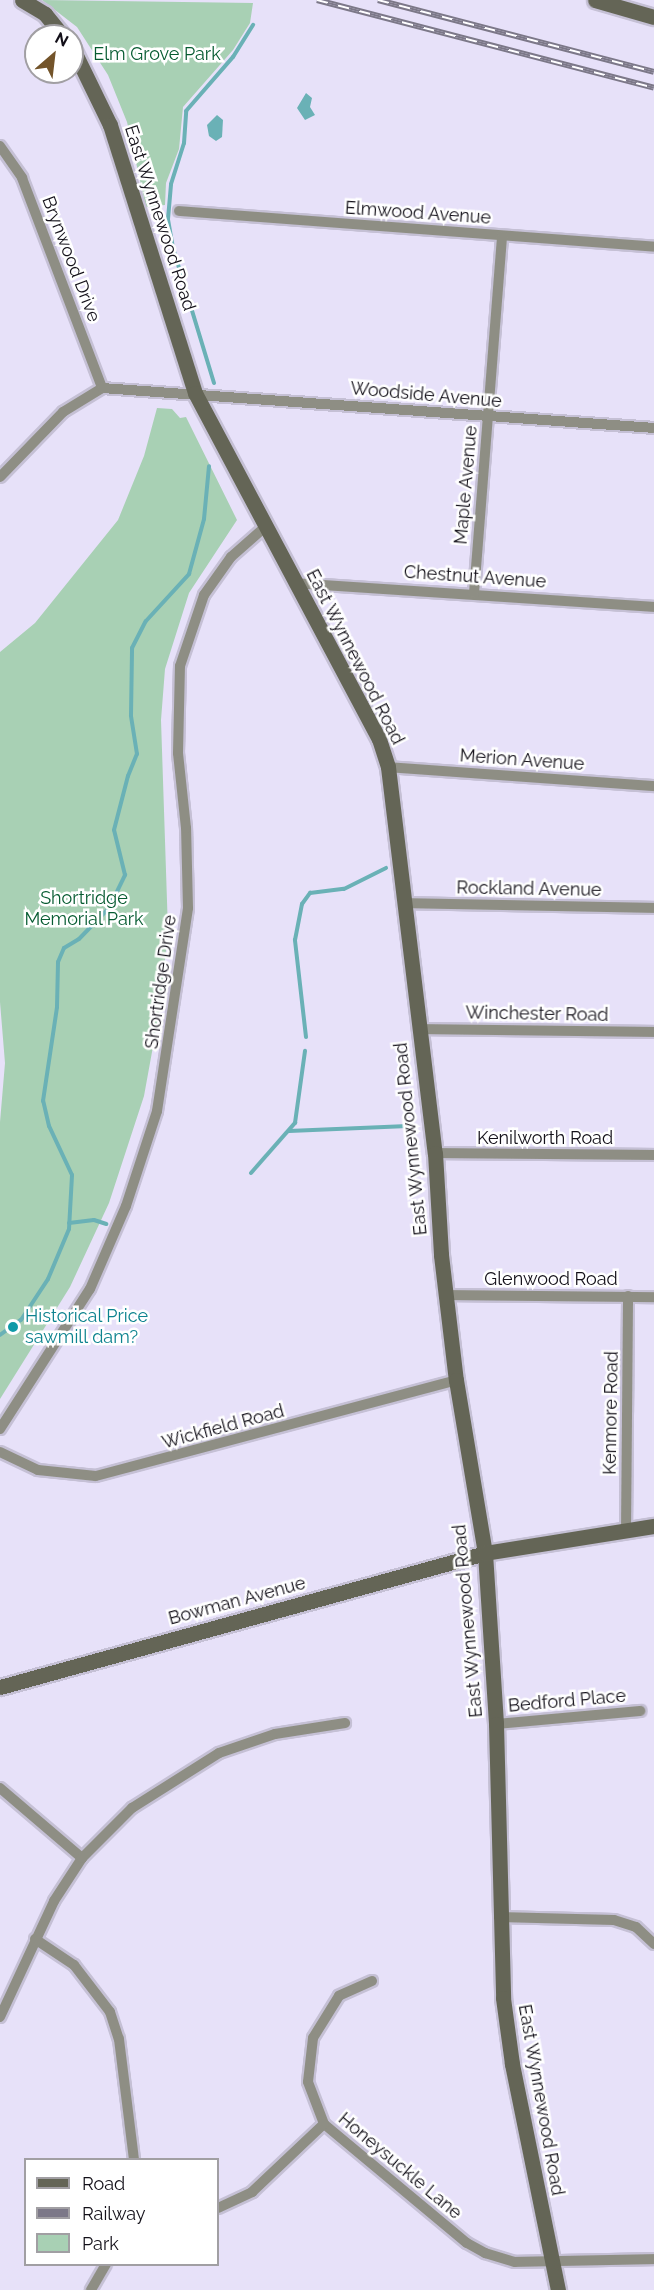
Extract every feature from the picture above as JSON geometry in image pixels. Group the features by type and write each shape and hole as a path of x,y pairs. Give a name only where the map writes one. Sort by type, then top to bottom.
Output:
{"street":[{"path":"22,0 45,14 53,24"},
{"path":"595,0 611,2 654,17"},
{"name":"East Wynnewood Road","path":"84,72 110,125 195,393 294,583 380,739 388,767 435,1153 456,1380 485,1553 496,1724 499,1917 503,1998 512,2064 558,2290"},
{"name":"Brynwood Drive","path":"0,146 22,178 102,388"},
{"name":"Elmwood Avenue","path":"179,212 654,247"},
{"name":"Maple Avenue","path":"474,593 502,236"},
{"path":"0,477 63,412 102,388"},
{"name":"Woodside Avenue","path":"102,388 654,428"},
{"name":"Shortridge Drive","path":"0,1429 90,1289 126,1206 157,1111 188,908 186,828 178,753 180,666 204,595 231,557 265,528"},
{"name":"Chestnut Avenue","path":"294,583 474,593 654,607"},
{"name":"Merion Avenue","path":"388,767 654,786"},
{"name":"Rockland Avenue","path":"404,903 654,908"},
{"name":"Winchester Road","path":"419,1029 654,1032"},
{"name":"Kenilworth Road","path":"435,1153 654,1155"},
{"name":"Glenwood Road","path":"447,1295 654,1297"},
{"name":"Kenmore Road","path":"626,1530 628,1296"},
{"name":"Wickfield Road","path":"0,1452 39,1470 96,1476 456,1380"},
{"name":"Bowman Avenue","path":"0,1687 485,1553 654,1526"},
{"name":"Bedford Place","path":"496,1724 640,1712"},
{"path":"0,2017 54,1901 82,1858 114,1824 151,1793 219,1753 275,1734 345,1723"},
{"path":"0,1788 82,1858"},
{"path":"499,1917 614,1920 636,1927 654,1944"},
{"path":"35,1939 74,1965 110,2012 119,2039 134,2158"},
{"name":"Honeysuckle Lane","path":"372,1981 339,1996 313,2038 308,2082 324,2124 467,2243 515,2262 654,2259"},
{"path":"219,2208 252,2192 324,2124"},
{"path":"91,2290 105,2266"}],"green space":[{"name":"Elm Grove Park","path":"42,0 253,3 250,23 233,50 183,107 179,149 166,183 165,205 146,207 127,122 108,75 84,38 84,24 73,24"},
{"name":"Shortridge Memorial Park","path":"157,408 172,409 180,418 186,417 237,520 189,593 165,669 161,720 168,931 160,1008 144,1096 109,1203 70,1287 0,1399 0,1122 5,1063 0,1002 0,652 35,623 118,520 144,456"}],"shaded area":[{"path":"306,93 312,98 310,107 315,115 305,120 297,108"},
{"path":"217,115 223,120 222,137 216,141 209,136 207,125"}],"waterway":[{"path":"214,383 173,248 168,219 171,184 184,143 186,111 233,57 253,25"},
{"path":"0,1335 21,1320 48,1279 69,1229 72,1175 49,1126 43,1101 57,1007 58,962 64,948 79,939 109,908 125,875 114,830 128,776 137,754 131,715 132,648 146,621 189,574 204,519 209,466"},
{"path":"306,1037 295,940 302,904 310,893 344,889 386,868"},
{"path":"251,1173 295,1123 305,1051"},
{"path":"289,1131 408,1126"},
{"path":"69,1223 94,1220 106,1224"}],"railway":[{"path":"317,0 654,88"},
{"path":"378,0 654,72"}],"place":[{"name":"Historical Price sawmill dam?","path":"13,1327"}]}
